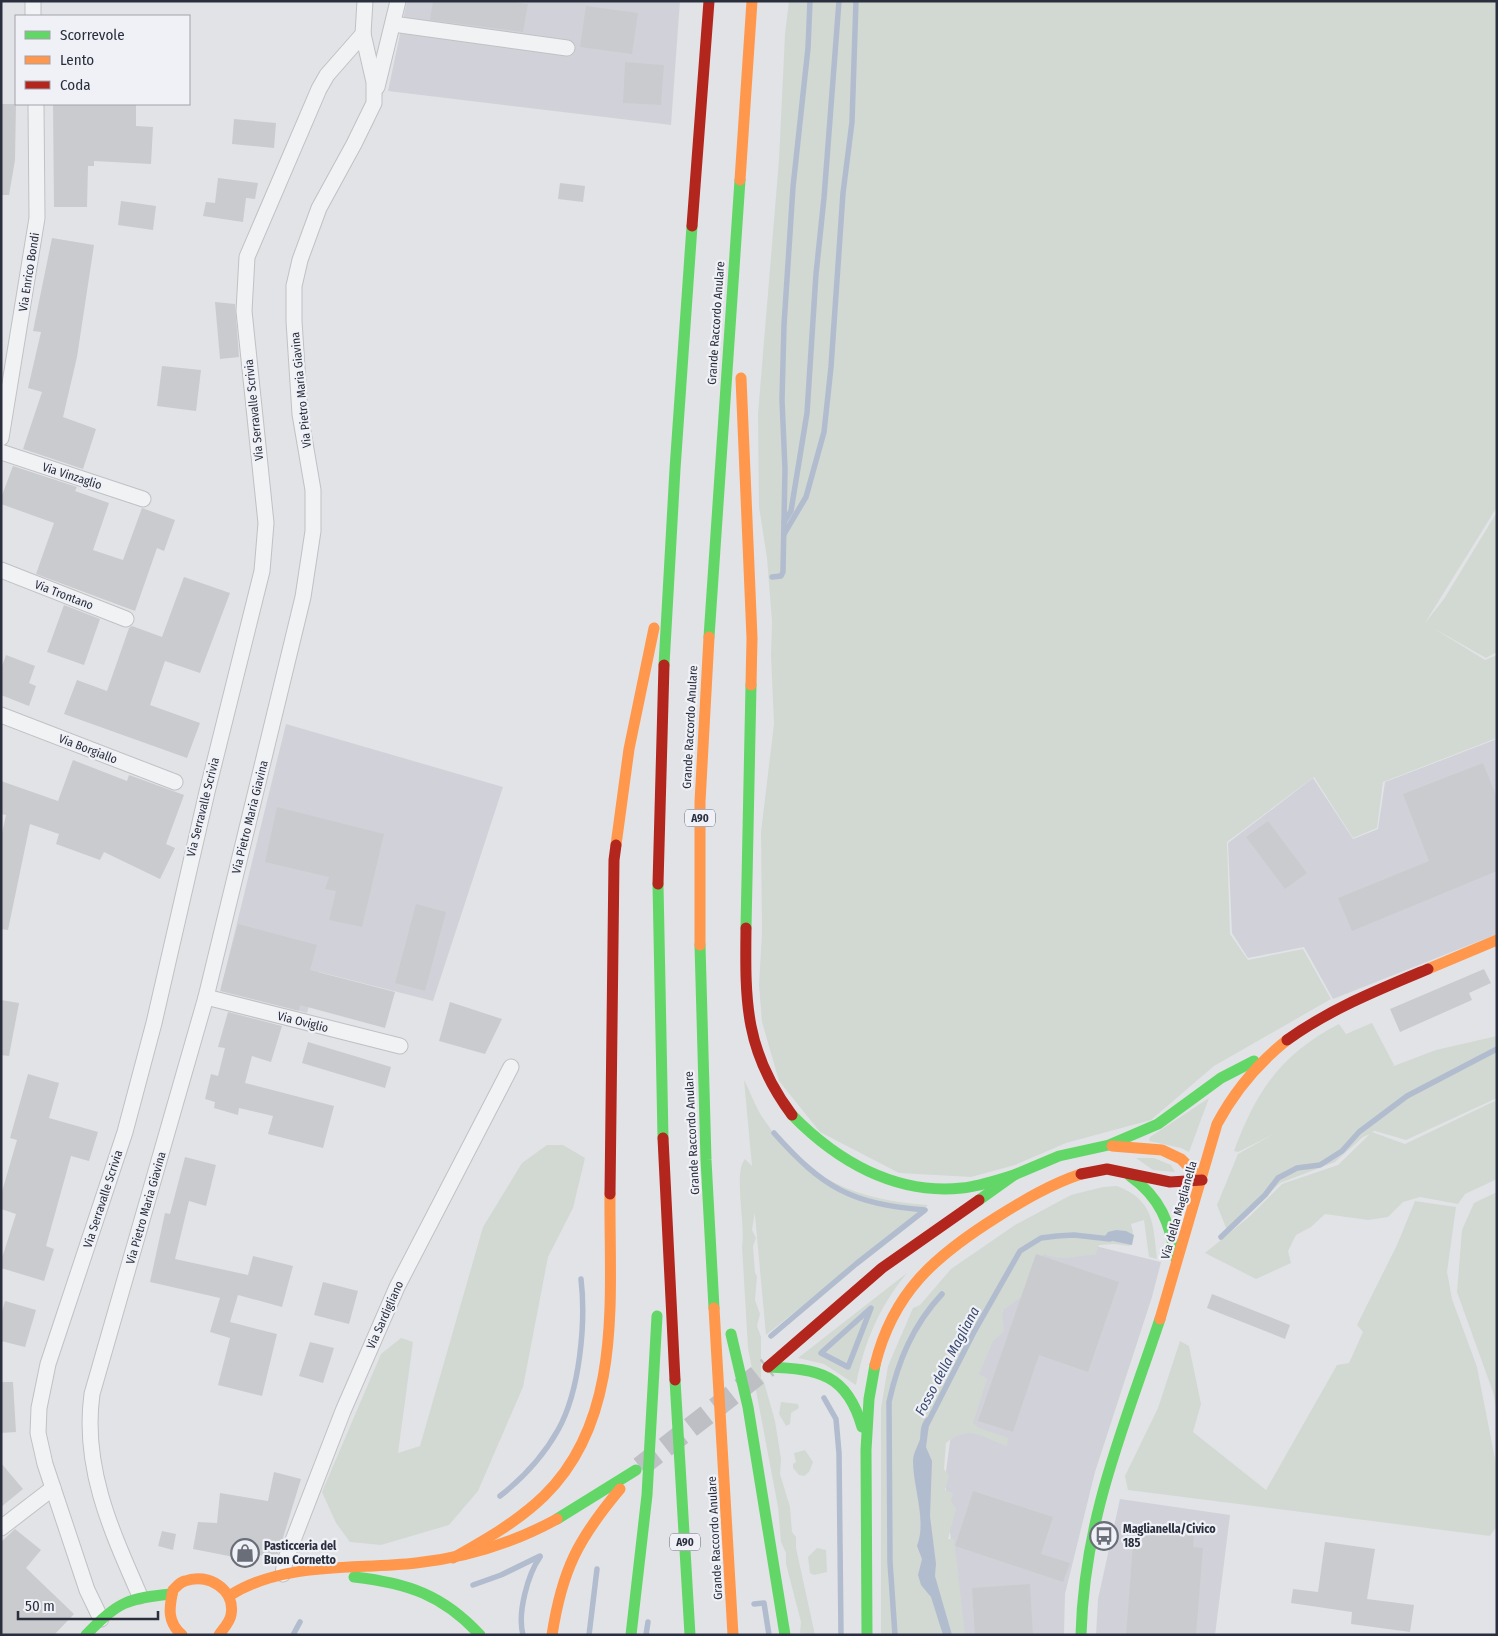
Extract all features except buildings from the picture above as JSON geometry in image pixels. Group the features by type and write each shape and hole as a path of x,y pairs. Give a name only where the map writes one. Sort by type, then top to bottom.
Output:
{"main road":[{"name":"A90","path":"690,1635 665,1198 658,937 660,788 671,548 709,1"},
{"name":"Grande Raccordo Anulare","path":"733,1635 712,1256 699,970 700,802 710,610 752,1"},
{"path":"730,315 741,382 751,602 752,687 745,990 750,1031 760,1062 773,1088 806,1130 834,1154 865,1171 895,1181 942,1188 981,1184 1014,1175 1059,1156 1109,1146 1158,1124 1221,1078 1270,1053"},
{"path":"453,1558 507,1528 548,1492 560,1478 583,1442 602,1394 609,1336 614,860 629,749 671,548"},
{"name":"Via della Maglianella","path":"1081,1635 1087,1552 1093,1524 1114,1452 1177,1266 1217,1124 1224,1110 1244,1079 1270,1053 1294,1034 1338,1008 1497,940"},
{"path":"1109,1146 1162,1150 1181,1159 1202,1180"},
{"path":"867,1635 866,1452 871,1378 880,1342 901,1301 925,1270 969,1235 1032,1195 1090,1172 1116,1169 1167,1182 1202,1180"},
{"path":"1116,1169 1146,1188 1165,1213 1173,1233 1177,1266"},
{"path":"866,1452 858,1410 853,1400 839,1384 807,1369 768,1366 882,1268 1014,1175"},
{"path":"631,1635 647,1495 665,1198"},
{"path":"712,1256 748,1408 785,1635"},
{"path":"229,1596 251,1583 283,1574 453,1558 502,1545 542,1529 636,1470 596,1517 573,1552 561,1581 552,1635"},
{"path":"302,1573 380,1579 403,1583 447,1605 480,1635"},
{"path":"182,1635 172,1625 169,1615 172,1594 186,1580 196,1577 216,1581 229,1596 232,1606 231,1617 219,1635"},
{"path":"86,1635 116,1604 140,1596 172,1594"}],"street":[{"path":"33,1 33,15"},
{"path":"363,34 365,1"},
{"path":"375,93 398,1"},
{"path":"393,24 567,48"},
{"name":"Via Pietro Maria Giavina","path":"140,1596 102,1500 90,1447 88,1420 98,1367 206,997 303,597 313,531 313,490 300,414 294,321 294,286 300,260 319,208 374,103 375,93 363,34"},
{"name":"Via Serravalle Scrivia","path":"101,1619 87,1590 41,1447 38,1426 45,1377 125,1132 154,1023 206,792 264,558 266,524 244,311 247,257 319,88 327,75 363,34"},
{"name":"Via Enrico Bondi","path":"1,438 6,386 38,207 36,105"},
{"name":"Via Vinzaglio","path":"1,452 143,498"},
{"name":"Via Trontano","path":"1,570 126,619"},
{"name":"Via Borgiallo","path":"1,715 176,782"},
{"name":"Via Oviglio","path":"206,997 400,1046"},
{"name":"Via Sardigliano","path":"283,1574 285,1561 343,1411 396,1286 511,1068"},
{"path":"1,1528 53,1488"}],"shaded area":[{"path":"407,1 680,1 671,125 388,91"},
{"path":"789,1 1497,1 1497,507 1425,623 1444,599 1497,512 1497,652 1486,658 1433,628 1485,660 1497,655 1497,738 1383,782 1377,828 1353,838 1314,777 1227,842 1230,934 1248,960 1303,949 1331,999 1214,1066 1151,1120 1066,1143 1015,1165 971,1177 899,1173 820,1132 779,1081 762,1022 759,985 762,934 761,832 774,724 771,656 772,622 767,558 759,507 758,414 779,160 785,34"},
{"path":"286,724 503,787 433,1001 319,972 307,1013 221,988"},
{"path":"1497,739 1497,934 1333,999 1304,947 1248,958 1232,933 1228,843 1313,778 1353,839 1378,829 1385,782"},
{"path":"1372,1023 1394,1065 1391,1067 1436,1050 1497,1036 1497,1098 1406,1140 1375,1131 1372,1132 1405,1144 1497,1100 1497,1179 1465,1194 1458,1204 1420,1197 1403,1202 1388,1217 1368,1220 1325,1214 1311,1227 1296,1235 1288,1251 1291,1263 1256,1279 1205,1253 1250,1216 1282,1184 1338,1165 1370,1134 1363,1137 1335,1162 1280,1183 1228,1233 1217,1205 1238,1154 1274,1134 1238,1152 1234,1151 1242,1130 1262,1092 1286,1062 1301,1048 1319,1036 1339,1024 1346,1034"},
{"path":"744,1080 756,1106 780,1141 797,1158 816,1172 857,1192 903,1203 928,1205 766,1335 755,1213 752,1230 756,1238 753,1246 755,1273 757,1276 755,1300 760,1314 757,1326 761,1337 761,1378 764,1382 775,1421 781,1459 780,1474 790,1507 792,1532 796,1537 796,1548 815,1635 800,1633 801,1622 786,1564 786,1553 781,1542 778,1507 748,1348 740,1176 745,1159 752,1166"},
{"path":"1209,1098 1189,1152 1181,1148 1149,1141 1150,1137"},
{"path":"547,1145 563,1145 585,1158 573,1208 548,1257 523,1387 478,1491 449,1525 381,1545 350,1542 336,1523 322,1492 381,1354 401,1338 413,1342 398,1453 420,1446 483,1227 522,1163"},
{"path":"1136,1158 1154,1158 1171,1165 1175,1172 1153,1170"},
{"path":"1117,1186 1138,1198 1145,1206 1152,1224 1157,1259 1149,1257 1144,1220 1131,1224 1133,1232 1130,1246 1099,1245 1095,1255 1069,1258 1057,1258 1044,1254 1040,1258 1029,1291 1002,1311 1004,1331 993,1341 979,1374 987,1379 973,1423 979,1428 1008,1438 1007,1446 983,1436 969,1433 954,1437 946,1443 944,1469 949,1476 945,1490 953,1493 951,1501 956,1509 948,1539 954,1539 965,1635 881,1635 881,1408 888,1366 913,1308 920,1305 951,1269 1015,1225 1071,1195 1103,1187"},
{"path":"1497,1192 1497,1412 1493,1392 1457,1292 1462,1230 1474,1203"},
{"path":"1415,1201 1456,1207 1447,1272 1452,1299 1477,1367 1497,1469 1497,1526 1490,1536 1128,1490 1125,1476 1158,1408 1180,1341 1189,1346 1201,1404 1193,1432 1266,1490 1337,1365 1349,1363 1363,1332 1357,1325 1397,1245"},
{"path":"1087,1244 1161,1262 1152,1297 1095,1472 1065,1594 1064,1635 960,1635 945,1479 951,1434 1024,1260 1041,1247"},
{"path":"907,1273 888,1299 874,1326 863,1355 856,1385 824,1364 798,1358"},
{"path":"781,1402 798,1404 799,1408 791,1413 790,1424 786,1426 779,1414"},
{"path":"805,1450 813,1462 809,1472 804,1476 799,1475 793,1468 793,1464 796,1462 794,1453"},
{"path":"1120,1499 1230,1515 1215,1635 1096,1635 1098,1599"},
{"path":"817,1548 826,1550 827,1572 814,1575 810,1573 808,1557"}],"water":[{"path":"1116,1230 1126,1231 1134,1235 1132,1245 1103,1239 1108,1232"},
{"path":"927,1417 930,1418 926,1447 932,1461 930,1516 936,1564 935,1576 952,1635 943,1635 931,1597 921,1585 918,1575 922,1559 917,1546 921,1526 913,1461 922,1425"}],"waterway":[{"path":"772,577 781,576 783,572 785,469 782,400 784,325 793,187 808,48 810,1"},
{"path":"784,522 791,511 807,413 816,274 824,198 839,1"},
{"path":"784,534 806,497 824,432 831,367 843,193 852,122 856,1"},
{"name":"Fosso della Magliana","path":"1221,1237 1265,1195 1278,1178 1297,1168 1320,1165 1342,1151 1359,1132 1407,1096 1497,1049"},
{"path":"771,1336 856,1264 925,1210 877,1203 858,1198 840,1190 808,1167 774,1133"},
{"name":"Fosso della Magliana","path":"927,1424 974,1332 1020,1251 1041,1238 1074,1235 1110,1239"},
{"path":"500,1496 517,1482 540,1457 566,1414 572,1396 580,1356 583,1315 581,1279"},
{"path":"895,1635 890,1562 889,1402 897,1372 908,1344 923,1318 942,1294"},
{"path":"821,1353 848,1367 871,1308 822,1352"},
{"path":"824,1398 836,1419 839,1453 841,1635"},
{"path":"473,1585 501,1575 540,1556"},
{"path":"523,1635 521,1616 525,1594 531,1573 540,1557"},
{"path":"589,1635 597,1569"},
{"path":"754,1604 764,1603 769,1635"},
{"path":"293,1635 300,1622"},
{"path":"646,1635 648,1622"}],"tunnel":[{"path":"640,1467 768,1367"}],"traffic: fast":[{"path":"709,637 740,180"},
{"path":"664,665 692,226"},
{"path":"746,928 751,685"},
{"path":"658,884 663,1138"},
{"path":"700,945 706,1160 714,1308"},
{"path":"979,1200 1014,1175 1059,1156 1109,1145 1158,1124 1221,1078 1254,1061"},
{"path":"792,1115 828,1147 848,1160 891,1180 937,1189 962,1188 1014,1175"},
{"path":"1130,1176 1149,1193 1162,1212 1167,1222 1176,1259"},
{"path":"631,1635 647,1495 657,1316"},
{"path":"1081,1635 1084,1592 1098,1512 1120,1436 1160,1319"},
{"path":"731,1334 748,1407 785,1635"},
{"path":"867,1635 866,1450 869,1399 875,1365"},
{"path":"768,1367 802,1370 829,1378 839,1385 848,1396 856,1409 862,1427"},
{"path":"675,1380 690,1635"},
{"path":"557,1519 636,1470"},
{"path":"354,1577 391,1583 423,1593 452,1610 480,1635"},
{"path":"86,1635 106,1615 124,1604 144,1597 172,1594"}],"traffic: slow":[{"path":"740,180 752,1"},
{"path":"741,378 752,638 751,685"},
{"path":"616,845 629,749 654,628"},
{"path":"700,945 700,802 709,637"},
{"path":"1428,969 1497,940"},
{"path":"1160,1319 1217,1124 1231,1100 1248,1078 1266,1058 1287,1040"},
{"path":"1112,1146 1162,1150 1181,1159 1202,1180"},
{"path":"875,1365 883,1339 905,1296 936,1262 954,1246 1017,1205 1048,1188 1081,1174"},
{"path":"453,1558 512,1522 544,1496 570,1465 588,1430 600,1393 607,1354 611,1273 610,1194"},
{"path":"714,1308 733,1635"},
{"path":"552,1635 561,1592 574,1556 593,1524 620,1489"},
{"path":"229,1596 250,1585 272,1577 296,1572 435,1561 471,1553 506,1542 557,1519"},
{"path":"182,1635 174,1625 170,1614 173,1590 181,1582 194,1579 211,1581 225,1591 229,1598 231,1615 228,1623 219,1635"}],"traffic: jam":[{"path":"692,226 709,1"},
{"path":"658,884 664,665"},
{"path":"610,1194 614,860 616,845"},
{"path":"746,928 746,980 751,1026 765,1070 776,1092 792,1115"},
{"path":"1287,1040 1338,1009 1428,969"},
{"path":"663,1138 675,1380"},
{"path":"1081,1174 1107,1169 1170,1182 1202,1180"},
{"path":"768,1367 882,1268 979,1200"}],"place":[{"name":"Maglianella/Civico 185","path":"1104,1536"},
{"name":"Pasticceria del Buon Cornetto","path":"245,1553"}]}
